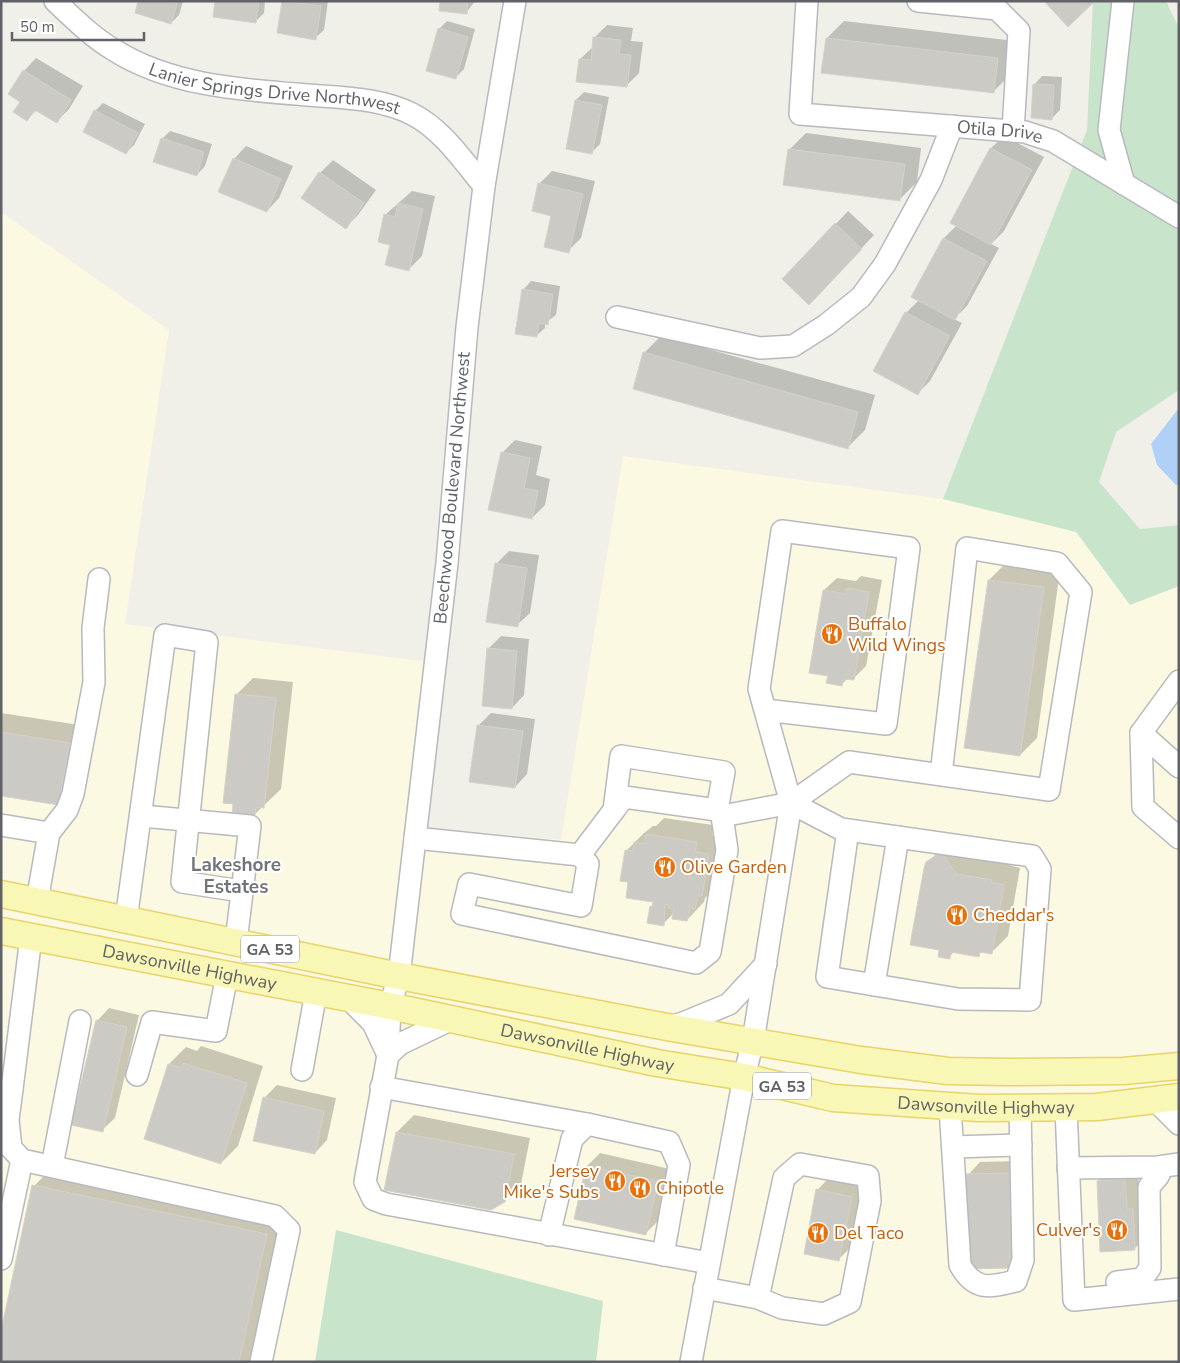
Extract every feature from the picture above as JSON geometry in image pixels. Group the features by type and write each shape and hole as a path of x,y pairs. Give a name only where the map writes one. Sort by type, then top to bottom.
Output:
{"main road":[{"name":"Dawsonville Highway","path":"1,894 399,976 667,1027 861,1060 948,1071 1123,1071 1179,1066"},
{"path":"31,937 37,901"},
{"name":"Dawsonville Highway","path":"1,931 390,1006 657,1063 744,1077 833,1098 950,1107 1020,1108 1097,1107 1167,1099"}],"street":[{"name":"Lanier Springs Drive Northwest","path":"55,1 80,24 114,50 148,68 213,86 362,100 396,107 414,115 440,135 484,186"},
{"name":"Beechwood Boulevard Northwest","path":"515,1 484,186 467,326 447,562 399,976 390,1006 388,1055 365,1182 373,1199 386,1204 549,1235"},
{"name":"Otila Drive","path":"807,1 800,114 1025,132 1054,141 1179,217"},
{"path":"918,1 997,9 1019,31 1013,131"},
{"path":"1123,1 1109,130 1124,184"},
{"path":"617,317 760,348 794,346 826,325 861,297 885,264 931,180 952,126"},
{"path":"695,1361 704,1288 744,1077 754,1041 791,804 759,689 782,531 909,548 886,724 765,710"},
{"path":"580,855 624,797 720,812 791,804 850,762 941,775 1050,790 1081,592 1057,563 967,548 941,775"},
{"path":"37,901 49,833 67,810 73,794 94,682 93,628 99,579"},
{"path":"126,920 142,816 165,635 207,642 182,882 241,891"},
{"path":"1179,681 1141,733 1143,807 1179,838"},
{"path":"1141,733 1179,767"},
{"path":"581,906 469,884 462,914 696,963 710,952 727,850 720,812 724,772 621,756 614,810"},
{"path":"791,804 841,829 1032,856 1040,869 1030,1000 958,998 827,977 848,830"},
{"path":"142,816 250,826 236,942"},
{"path":"1,825 49,833"},
{"path":"874,985 898,837"},
{"path":"415,838 580,855 588,864 575,937"},
{"path":"31,937 6,1090 11,1148 22,1160 276,1216 289,1230 261,1362"},
{"path":"667,1027 683,1023 729,1004 766,964"},
{"path":"137,1075 152,1022 216,1031 227,975"},
{"path":"302,1070 316,992"},
{"path":"348,998 373,1023 388,1055 400,1044 452,1019"},
{"path":"52,1166 80,1022"},
{"path":"381,1088 587,1124 669,1142 679,1164 663,1255"},
{"path":"1167,1099 1179,1124"},
{"path":"950,1107 960,1265 967,1277 988,1288 1016,1281 1023,1260 1020,1108"},
{"path":"1066,1108 1074,1300 1172,1290 1165,1169"},
{"path":"587,1124 572,1139 549,1235 709,1263"},
{"path":"953,1147 1021,1145"},
{"path":"1,1259 22,1160"},
{"path":"704,1288 758,1298 782,1308 824,1314 850,1302 870,1201 868,1176 800,1164 784,1178 758,1298"},
{"path":"1068,1168 1165,1169"},
{"path":"1074,1284 1142,1279 1150,1268 1149,1187 1165,1169"}],"shaded area":[{"path":"1,212 169,330 125,624 430,662 413,826 561,840 623,456 943,499 1077,532 1130,605 1179,586 1179,1362 596,1362 603,1302 336,1231 315,1362 1,1362"}],"green space":[{"path":"1093,1 1166,1 1179,28 1179,390 1116,432 1099,482 1140,529 1179,525 1179,586 1130,605 1076,532 943,499 1087,130"},
{"path":"336,1230 603,1301 596,1362 315,1362"}],"water":[{"path":"1179,408 1179,485 1176,485 1157,465 1151,444"}],"building":[{"path":"138,1 178,1 171,24 135,13"},
{"path":"215,1 259,1 256,23 213,17"},
{"path":"282,1 321,6 316,40 277,33"},
{"path":"440,1 468,1 467,14 439,11"},
{"path":"1044,1 1095,1 1068,27"},
{"path":"438,28 468,37 456,79 426,71"},
{"path":"593,37 621,40 619,54 631,55 627,87 576,82 579,59 591,60"},
{"path":"826,38 998,58 994,93 821,73"},
{"path":"23,70 71,100 57,123 35,110 27,121 13,112 20,102 8,94"},
{"path":"1033,84 1054,85 1052,120 1031,118"},
{"path":"575,100 602,105 592,154 566,149"},
{"path":"94,110 138,133 126,154 83,132"},
{"path":"161,138 204,152 197,176 153,162"},
{"path":"990,148 1032,170 991,245 950,223"},
{"path":"788,149 905,164 900,201 783,185"},
{"path":"233,158 281,179 267,212 218,192"},
{"path":"319,172 364,203 346,229 301,198"},
{"path":"538,183 583,194 569,253 544,247 551,216 532,211"},
{"path":"398,203 423,209 409,271 385,265 390,245 378,242 384,214 395,217"},
{"path":"835,223 862,249 809,305 782,279"},
{"path":"943,238 987,261 955,320 911,297"},
{"path":"522,289 553,294 548,325 539,323 537,337 515,334"},
{"path":"905,312 950,336 918,395 873,371"},
{"path":"643,352 858,412 848,449 633,389"},
{"path":"501,452 530,458 524,488 538,491 532,519 488,510"},
{"path":"495,563 527,568 518,627 486,622"},
{"path":"988,580 1044,587 1020,756 964,748"},
{"path":"847,588 869,592 854,680 843,679 842,686 826,683 828,676 809,673 823,590 846,594"},
{"path":"487,648 517,651 512,709 482,706"},
{"path":"235,694 276,698 264,808 256,807 255,815 232,813 233,804 223,803"},
{"path":"477,725 523,731 515,788 469,782"},
{"path":"1,732 70,743 59,805 1,796"},
{"name":"Olive Garden","path":"646,834 697,842 695,852 709,854 702,896 698,896 695,909 690,908 687,921 672,919 674,909 668,908 669,905 665,904 664,926 647,923 650,906 652,907 653,902 626,898 628,882 620,881 625,850 633,851 634,842 645,844"},
{"name":"Cheddar's","path":"941,852 956,874 992,880 991,882 1004,885 992,954 980,952 979,957 951,952 950,959 938,957 939,950 910,945 926,862"},
{"path":"96,1020 127,1027 103,1132 71,1125"},
{"path":"183,1063 247,1083 221,1164 144,1139 168,1064 182,1068"},
{"path":"263,1097 324,1111 315,1154 253,1141"},
{"path":"396,1132 514,1154 505,1202 491,1210 384,1190"},
{"path":"586,1166 658,1181 646,1235 574,1219"},
{"path":"1010,1173 1010,1268 969,1269 966,1174"},
{"name":"Culver's","path":"1125,1179 1127,1209 1133,1209 1135,1250 1100,1252 1097,1181"},
{"path":"32,1185 267,1234 239,1362 1,1362 1,1331"},
{"path":"816,1189 852,1197 839,1261 804,1254"}],"place":[{"name":"Buffalo Wild Wings","path":"832,634"},
{"name":"Olive Garden","path":"665,867"},
{"name":"Cheddar's","path":"957,915"},
{"name":"Jersey Mike's Subs","path":"615,1181"},
{"name":"Chipotle","path":"640,1188"},
{"name":"Culver's","path":"1117,1230"},
{"name":"Del Taco","path":"818,1233"}],"district":[{"name":"Lakeshore Estates","path":"236,875"}]}
